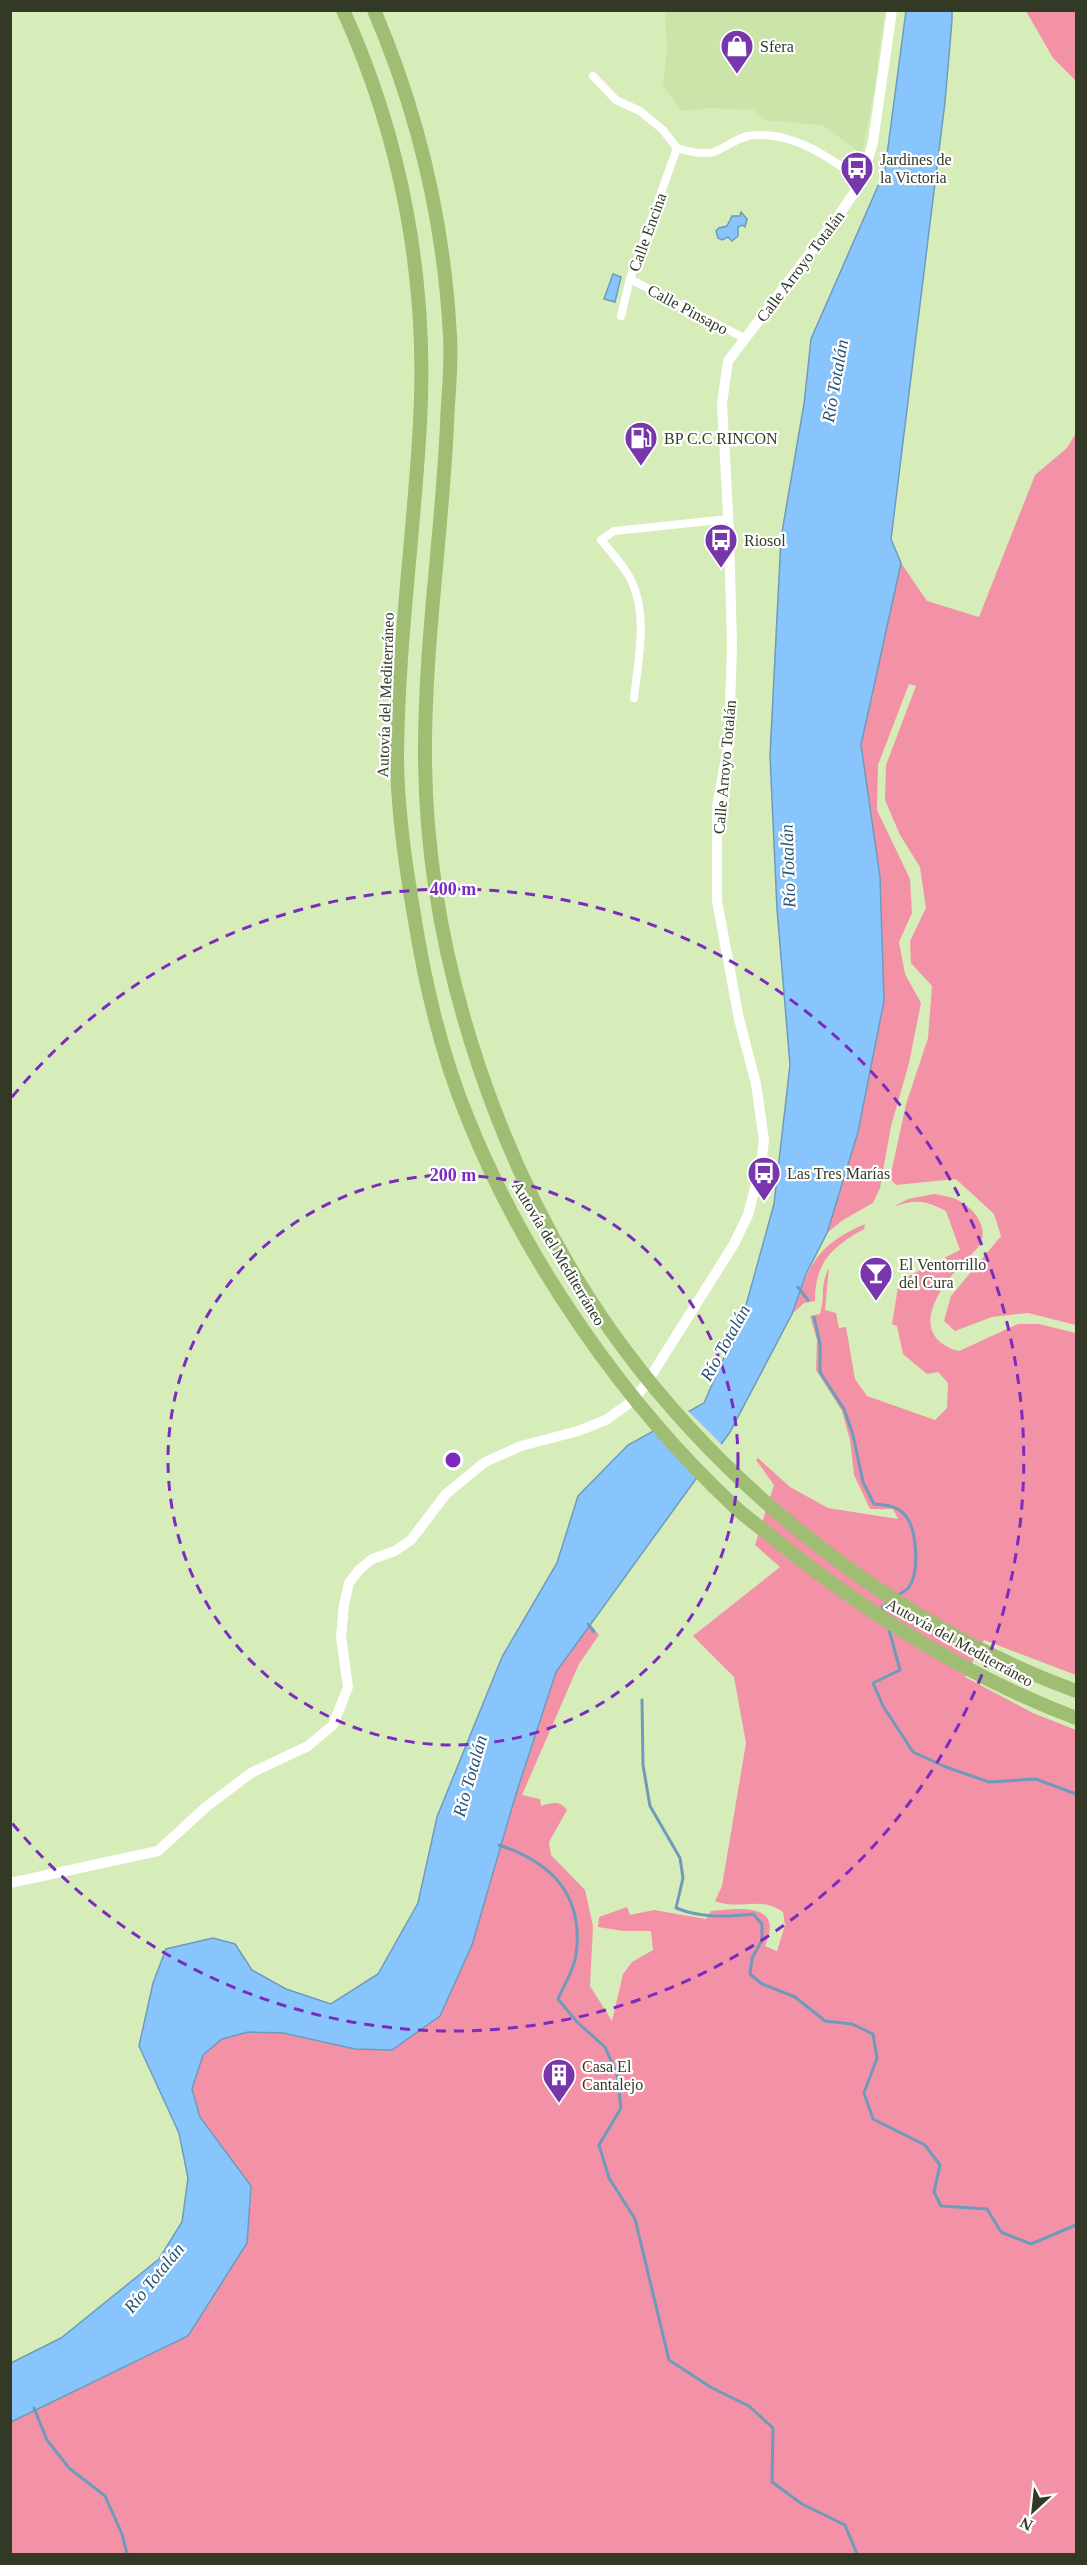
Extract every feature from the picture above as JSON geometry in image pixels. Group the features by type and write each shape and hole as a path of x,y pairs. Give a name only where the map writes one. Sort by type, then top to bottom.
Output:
{"highway":[{"path":"334,10 364,56"},
{"name":"Autovía del Mediterráneo","path":"343,10 364,56 393,146 407,210 416,277 421,342 420,420 400,660 397,760 406,868 422,965 442,1045 467,1119 506,1203 552,1280 609,1365 665,1434 736,1508 817,1572 893,1627 1028,1700 1077,1718"},
{"name":"Autovía del Mediterráneo","path":"374,10 405,88 435,199 450,338 444,471 428,654 425,762 431,853 454,977 467,1029 490,1101 527,1186 571,1267 624,1349 682,1418 756,1494 834,1557 905,1606 1039,1677 1077,1690"},
{"path":"382,10 393,55"}],"street":[{"name":"Calle Arroyo Totalán","path":"10,1883 158,1851 206,1807 251,1773 308,1746 333,1725 348,1687 341,1637 349,1582 358,1570 372,1559 394,1551 411,1540 446,1494 485,1462 521,1446 578,1431 606,1420 628,1404 644,1387 734,1244 748,1215 761,1164 764,1140 762,1118 739,1019 717,901 717,807 729,741 732,646 729,519 722,404 728,361 839,215 862,181 873,142 892,10"},
{"path":"593,76 616,100 640,111 663,130 677,148 712,153 746,136 773,135 804,144 834,160 862,181"},
{"name":"Calle Encina","path":"621,316 630,279 677,148"},
{"name":"Calle Pinsapo","path":"630,279 746,339"},
{"path":"634,698 640,634 640,605 630,577 601,540 614,531 729,519"}],"shaded area":[{"path":"665,11 885,11 874,92 862,154 822,125 764,120 753,110 711,108 682,111 663,86 667,48"},
{"path":"1026,11 1076,11 1076,81 1053,58"},
{"path":"1076,433 1076,1325 1028,1313 992,1317 955,1331 944,1321 951,1296 1001,1236 994,1214 956,1179 896,1185 890,1178 906,1104 928,1038 932,986 911,963 910,941 926,908 920,867 900,835 885,800 886,765 916,686 909,684 878,765 877,810 910,879 912,913 899,942 905,974 921,1003 909,1063 891,1126 880,1188 873,1203 843,1220 827,1233 858,1132 884,1001 880,877 861,745 901,563 927,601 979,617 1035,475 1067,448"},
{"path":"934,1194 953,1198 966,1205 977,1216 982,1230 980,1244 941,1290 931,1314 931,1326 935,1336 944,1345 959,1351 1018,1324 1039,1324 1076,1333 1076,1675 984,1640 965,1677 1033,1713 1076,1730 1076,2554 11,2554 10,2422 163,2349 251,2186 200,2117 192,2089 203,2055 222,2039 248,2032 283,2033 355,2049 440,2016 472,1945 516,1794 556,1672 590,1624 599,1635 579,1664 522,1795 540,1799 541,1806 552,1803 567,1810 549,1842 551,1855 585,1890 593,1926 590,1986 612,2021 623,1974 632,1962 653,1950 651,1931 623,1931 598,1927 599,1917 627,1907 630,1915 654,1910 706,1919 711,1911 746,1909 755,1911 768,1919 770,1929 765,1946 777,1951 785,1925 783,1912 766,1905 732,1905 715,1901 722,1886 746,1743 734,1677 693,1636 780,1567 755,1545 774,1485 756,1460 758,1458 790,1487 828,1508 898,1519 893,1509 870,1509 854,1475 850,1440 842,1411 816,1370 817,1340 810,1316 820,1314 824,1281 829,1268 825,1310 836,1313 839,1328 846,1327 855,1379 867,1396 935,1420 947,1408 948,1383 938,1372 927,1374 903,1354 897,1326 892,1324 899,1281 960,1250 946,1211 920,1202 893,1207 908,1199"},
{"path":"865,1224 864,1229 842,1242 827,1258 818,1276 815,1301 804,1303 792,1314 816,1258 835,1240"}],"water":[{"name":"Río Totalán","path":"906,11 952,11 952,20 945,102 891,539 901,563 861,745 880,877 884,1001 858,1132 827,1233 806,1274 792,1314 730,1432 556,1672 516,1794 472,1945 440,2016 392,2050 355,2049 283,2033 248,2032 222,2039 203,2055 192,2089 200,2117 251,2186 247,2243 188,2336 11,2422 11,2363 61,2338 159,2259 182,2222 188,2178 179,2133 139,2046 153,1983 166,1949 213,1938 235,1944 252,1970 286,1989 331,2004 378,1974 418,1903 437,1817 502,1657 557,1563 578,1496 628,1445 704,1403 745,1309 774,1204 790,1065 777,909 770,756 781,538 804,404 811,339 885,170"},
{"path":"741,212 747,219 745,227 742,225 738,227 738,236 732,241 728,237 722,240 718,238 716,231 727,226 732,216 740,216"},
{"path":"613,274 621,277 615,302 604,299"}],"pier":[{"path":"687,1410 723,1446 699,1479 651,1429"}],"waterway":[{"path":"798,1287 808,1300"},
{"path":"814,1317 820,1344 820,1372 844,1409 853,1435 863,1482 874,1504 890,1506 901,1511 912,1529 915,1571 909,1587 898,1595"},
{"path":"884,1614 882,1607 891,1601"},
{"path":"588,1624 594,1632"},
{"path":"888,1626 900,1670 873,1683 883,1706 913,1752 946,1767 989,1782 1036,1779 1076,1794"},
{"path":"642,1700 643,1765 650,1806 680,1858 683,1878 676,1908 695,1914 714,1916 753,1914 762,1924 762,1940 752,1958 750,1974 762,1984 795,1997 825,2021 852,2024 873,2034 877,2058 864,2093 873,2119 925,2145 940,2165 934,2192 941,2206 987,2209 1001,2232 1031,2244 1076,2225"},
{"path":"499,1845 535,1861 549,1872 561,1885 575,1915 577,1934 575,1961 558,1999 577,2022 605,2047 617,2074 621,2108 599,2145 609,2178 635,2219 669,2360 712,2388 749,2406 773,2428 772,2482 802,2504 845,2525 857,2554"},
{"path":"34,2408 47,2440 69,2468 105,2496 122,2534 127,2554"}],"place":[{"name":"Sfera","path":"737,75"},
{"name":"Jardines de la Victoria","path":"857,197"},
{"name":"BP C.C RINCON","path":"641,467"},
{"name":"Riosol","path":"721,569"},
{"name":"Las Tres Marías","path":"764,1202"},
{"name":"El Ventorrillo del Cura","path":"876,1302"},
{"name":"Casa El Cantalejo","path":"559,2104"}]}
